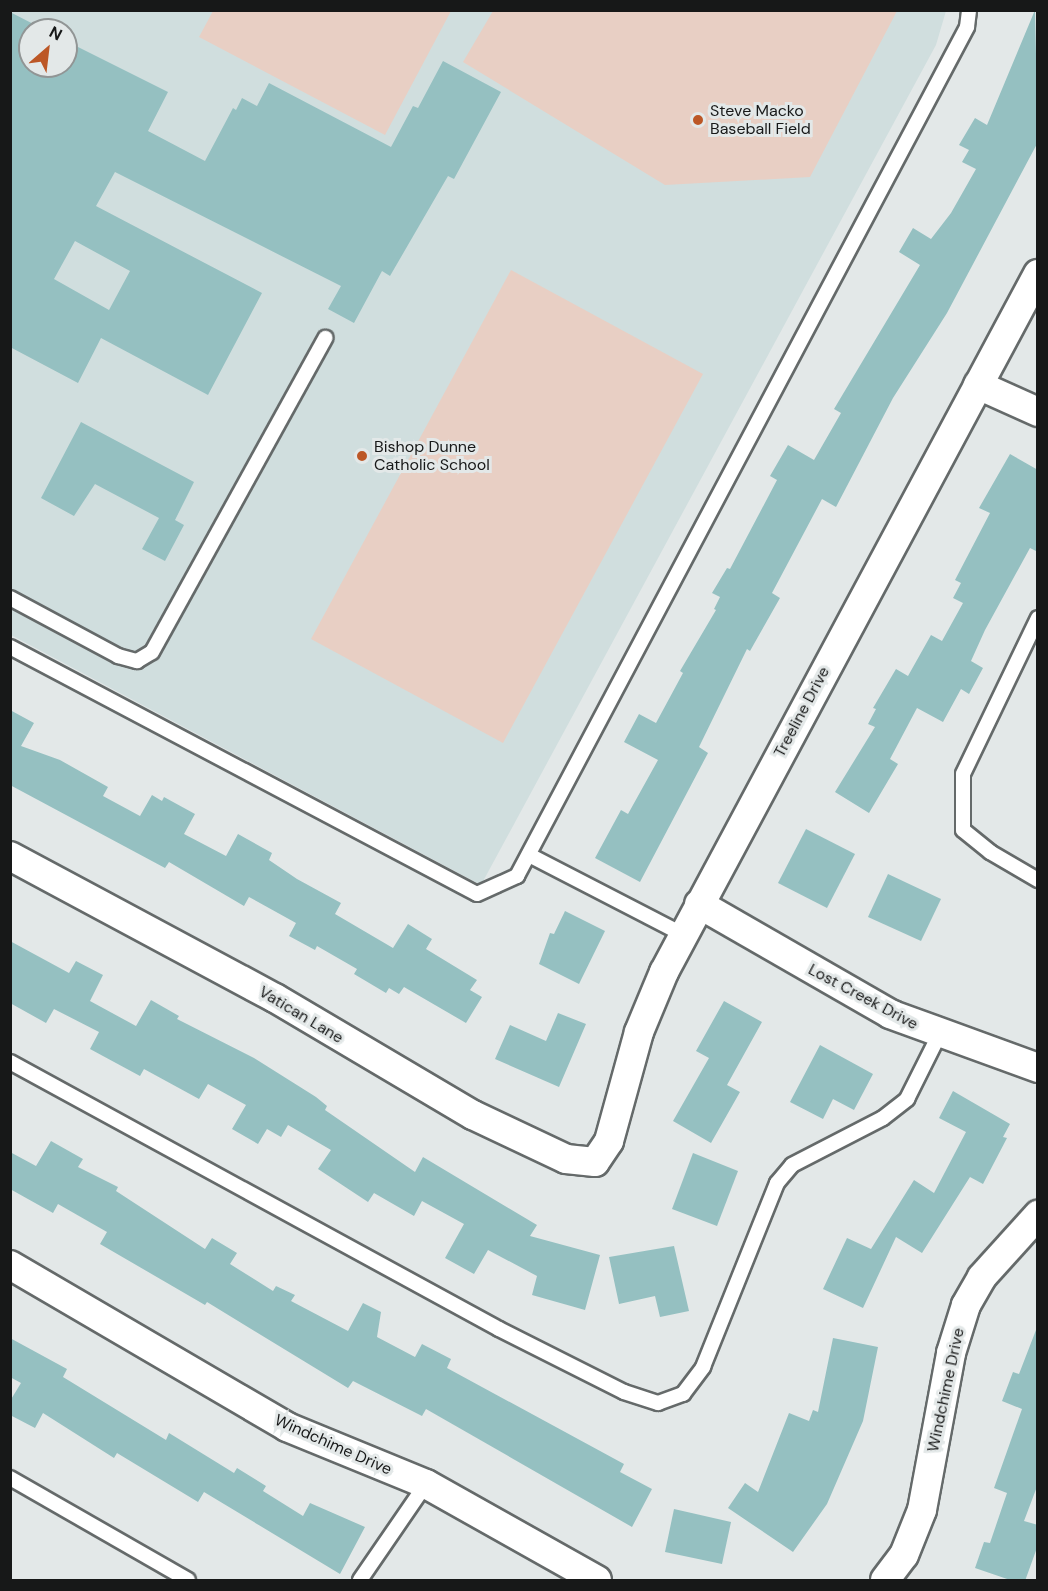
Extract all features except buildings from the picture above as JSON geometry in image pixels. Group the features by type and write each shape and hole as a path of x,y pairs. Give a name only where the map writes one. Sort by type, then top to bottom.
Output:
{"street":[{"name":"Treeline Drive","path":"595,1162 609,1141 639,1032 699,904 1038,274"},
{"path":"978,385 1038,412"},
{"name":"Vatican Lane","path":"10,856 266,993 473,1115 566,1159 595,1162"},
{"name":"Lost Creek Drive","path":"699,904 890,1014 939,1035 1038,1068"},
{"name":"Windchime Drive","path":"885,1581 904,1555 922,1510 951,1353 966,1305 988,1270 1038,1215"},
{"name":"Windchime Drive","path":"10,1265 287,1427 426,1484 597,1581"}],"lane":[{"path":"10,647 477,894 517,876 967,27 969,10"},
{"path":"10,598 117,656 137,661 152,652 325,338"},
{"path":"1038,618 963,774 963,830 990,852 1038,880"},
{"path":"529,855 684,935"},
{"path":"10,1062 499,1329 624,1392 658,1404 683,1394 703,1367 777,1183 792,1165 883,1118 907,1099 939,1035"},
{"path":"10,1478 188,1581"},
{"path":"360,1581 426,1484"}],"shaded area":[{"name":"Bishop Dunne Catholic School","path":"10,11 946,11 936,45 481,885 11,635"},
{"path":"213,11 451,11 385,135 199,37"},
{"name":"Steve Macko Baseball Field","path":"493,11 897,11 810,177 665,185 463,62"},
{"path":"511,270 703,374 503,743 311,639"}],"place":[{"name":"Steve Macko Baseball Field","path":"698,120"},
{"name":"Bishop Dunne Catholic School","path":"362,456"}]}
